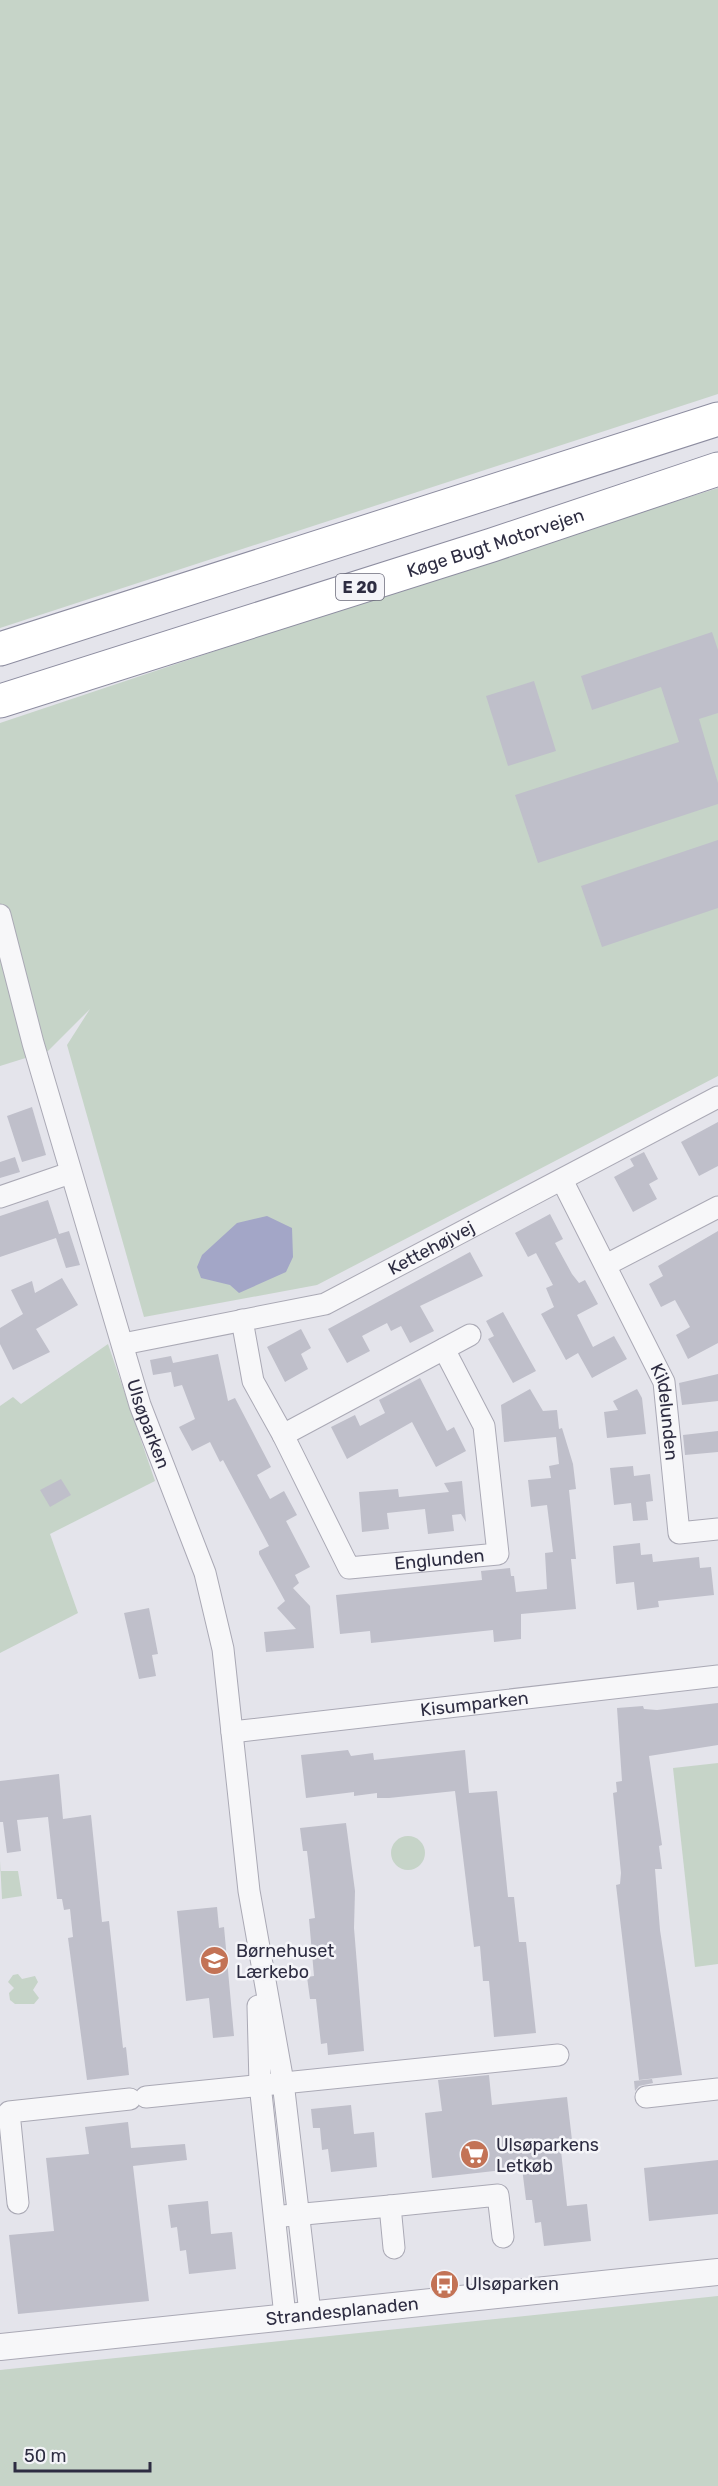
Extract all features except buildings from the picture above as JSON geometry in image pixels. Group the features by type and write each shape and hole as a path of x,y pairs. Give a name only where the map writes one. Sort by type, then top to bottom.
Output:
{"highway":[{"path":"0,648 718,419"},
{"name":"Køge Bugt Motorvejen","path":"0,701 492,544 718,469"}],"street":[{"name":"Ulsøparken","path":"0,915 70,1173 140,1405 205,1573 222,1649 256,1940 283,2082 310,2313"},
{"name":"Kettehøjvej","path":"123,1344 325,1304 718,1096"},
{"path":"0,1197 70,1173"},
{"name":"Kildelunden","path":"562,1180 664,1382 679,1533 718,1529"},
{"path":"606,1265 718,1207"},
{"name":"Englunden","path":"242,1320 253,1380 349,1568 498,1554 484,1426 444,1350"},
{"path":"283,1435 470,1335"},
{"name":"Kisumparken","path":"232,1732 718,1676"},
{"name":"Ulsøparken","path":"256,1940 260,2084 285,2316"},
{"path":"18,2203 4,2112 558,2055"},
{"path":"646,2097 718,2089"},
{"path":"274,2217 498,2195 502,2237"},
{"path":"390,2206 394,2248"},
{"name":"Strandesplanaden","path":"0,2347 718,2272"}],"green space":[{"path":"0,0 718,0 718,394 0,628"},
{"path":"718,488 718,1076 317,1285 144,1317 67,1045 90,1009 48,1051 0,1066 0,723 442,575"},
{"path":"108,1344 155,1481 50,1534 78,1613 0,1653 0,1406 13,1397 21,1404"},
{"path":"718,1763 718,1964 695,1967 673,1768"},
{"path":"408,1836 420,1841 425,1853 420,1865 408,1870 396,1865 391,1853 396,1841"},
{"path":"0,1861 1,1871 18,1871 22,1896 2,1899"},
{"path":"18,1974 22,1979 35,1976 38,1982 33,1990 39,1998 34,2004 15,2004 10,2000 9,1993 14,1988 8,1982 13,1975"},
{"path":"718,2296 718,2486 0,2486 0,2370"}],"water":[{"path":"267,1216 292,1228 293,1257 286,1272 239,1293 230,1285 201,1278 197,1267 202,1255 237,1223"}],"place":[{"name":"Børnehuset Lærkebo","path":"215,1961"},
{"name":"Ulsøparkens Letkøb","path":"475,2155"},
{"name":"Ulsøparken","path":"444,2284"}]}
